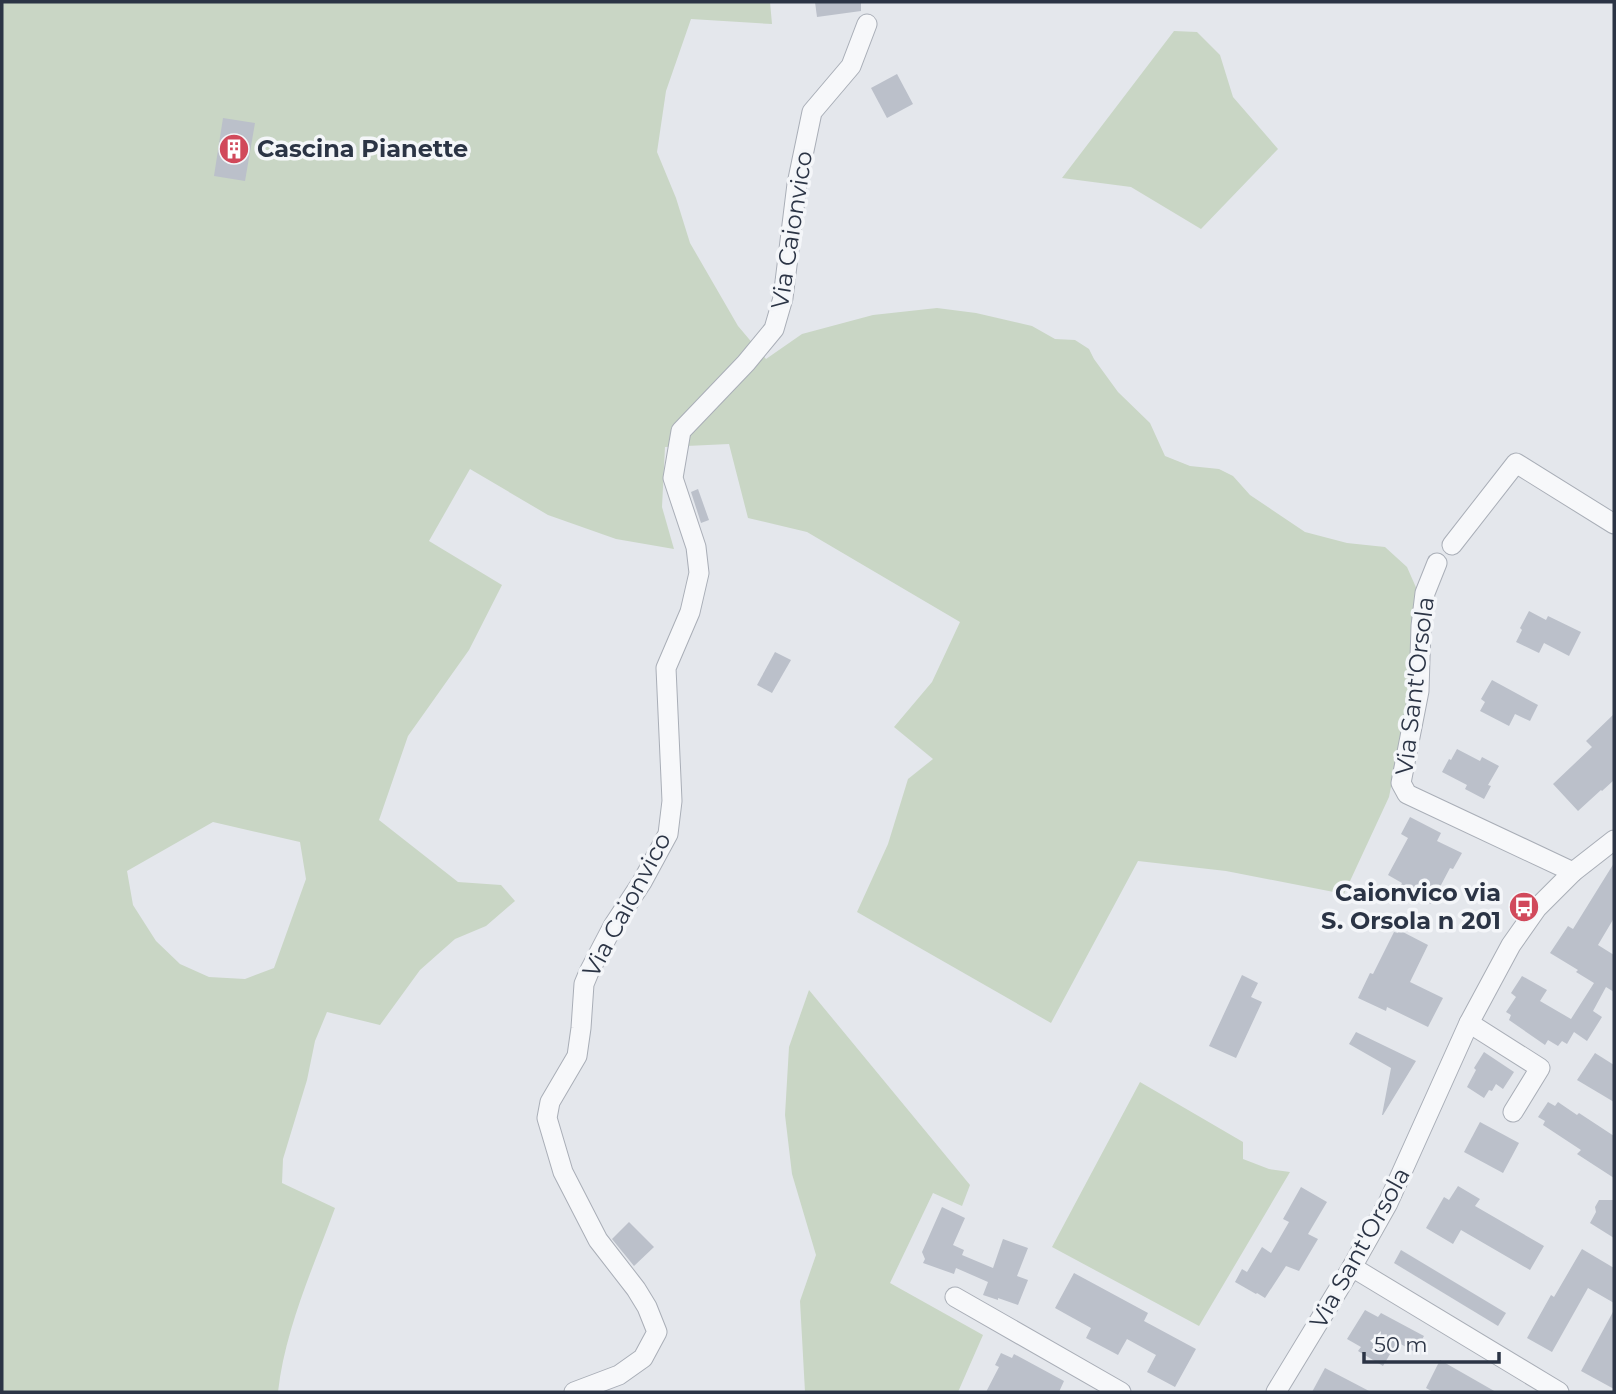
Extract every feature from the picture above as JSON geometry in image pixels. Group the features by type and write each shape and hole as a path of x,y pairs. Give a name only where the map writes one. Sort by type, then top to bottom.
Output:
{"street":[{"name":"Via Caionvico","path":"575,1392 619,1375 643,1357 657,1332 636,1289 598,1240 563,1172 547,1118 550,1102 577,1056 582,1028 584,984 589,972 668,834 672,801 666,668 690,612 699,573 696,547 673,478 681,431 746,363 774,329 783,298 797,184 812,112 851,66 867,24"},
{"path":"1452,544 1516,463 1614,524"},
{"name":"Via Sant'Orsola","path":"1437,563 1425,593 1419,691 1401,783 1407,794 1573,872"},
{"name":"Via Sant'Orsola","path":"1276,1392 1352,1267 1400,1178 1469,1023 1511,945 1537,908 1573,872 1614,841"},
{"path":"1469,1023 1540,1068 1513,1112"},
{"path":"1352,1267 1559,1392"},
{"path":"955,1297 1121,1392"}],"green space":[{"path":"2,2 770,2 772,24 691,19 666,91 657,152 676,198 690,243 738,326 766,359 802,334 873,315 937,308 976,313 1032,326 1055,339 1075,340 1089,349 1118,392 1150,423 1165,456 1190,466 1219,469 1233,476 1250,495 1305,532 1347,543 1385,547 1407,567 1418,592 1410,692 1389,797 1344,894 1226,871 1138,861 1051,1023 857,912 888,844 908,779 933,759 894,727 932,682 960,622 807,532 748,518 729,444 665,447 662,507 674,549 616,539 548,515 470,469 429,541 502,585 469,650 408,736 379,820 458,882 501,885 515,901 486,926 455,939 420,970 380,1025 327,1012 315,1041 307,1080 283,1159 282,1183 335,1208 293,1322 278,1392 2,1392","holes":["213,822 300,842 306,879 274,968 245,979 209,977 180,964 156,941 133,905 127,871"]},
{"path":"1174,31 1197,32 1220,55 1233,97 1278,149 1201,229 1131,187 1062,178"},
{"path":"809,990 970,1185 962,1206 933,1193 890,1283 983,1335 958,1392 805,1392 800,1301 816,1255 792,1174 785,1115 789,1047"},
{"path":"1140,1082 1243,1142 1243,1159 1269,1169 1290,1172 1199,1326 1052,1247"}],"building":[{"path":"815,2 861,2 861,11 817,17"},
{"path":"897,74 913,104 887,118 871,88"},
{"name":"Cascina Pianette","path":"223,118 255,123 245,181 214,176"},
{"path":"698,489 709,520 701,523 691,492"},
{"path":"1529,611 1546,620 1548,616 1581,632 1569,656 1544,643 1539,653 1516,642"},
{"path":"775,652 791,660 772,693 757,685"},
{"path":"1492,680 1538,705 1530,721 1515,714 1509,726 1480,711 1485,702 1481,699"},
{"path":"1614,714 1614,780 1578,811 1553,784 1592,747 1586,741"},
{"path":"1457,749 1480,761 1482,757 1499,766 1488,785 1491,786 1484,799 1465,789 1467,785 1442,772"},
{"path":"1410,817 1441,833 1437,841 1462,853 1453,869 1450,868 1431,904 1424,901 1423,903 1398,890 1402,883 1388,875 1408,838 1401,834"},
{"path":"1614,863 1614,918 1598,945 1614,955 1614,992 1606,987 1593,1011 1602,1017 1587,1041 1574,1032 1567,1044 1562,1041 1558,1046 1548,1040 1545,1045 1509,1020 1511,1015 1506,1012 1516,997 1511,993 1522,976 1547,990 1540,1001 1571,1019 1594,983 1550,953 1568,926 1573,929"},
{"path":"1399,930 1428,945 1410,982 1443,998 1428,1027 1387,1007 1386,1011 1358,998 1394,932 1398,933"},
{"path":"1242,975 1258,983 1251,997 1262,1002 1236,1058 1209,1046"},
{"path":"1356,1032 1416,1061 1383,1115 1391,1068 1349,1044"},
{"path":"1484,1052 1514,1072 1503,1089 1496,1084 1484,1098 1467,1087"},
{"path":"1595,1053 1614,1065 1614,1102 1577,1080"},
{"path":"1548,1102 1555,1106 1558,1102 1614,1136 1614,1178 1577,1154 1581,1150 1543,1125 1545,1121 1538,1117"},
{"path":"1480,1122 1519,1143 1503,1173 1464,1152"},
{"path":"1458,1186 1480,1199 1475,1206 1544,1246 1530,1270 1461,1230 1453,1244 1426,1228 1444,1197 1449,1200"},
{"path":"1301,1187 1327,1202 1308,1234 1318,1239 1299,1271 1286,1266 1265,1298 1235,1282 1242,1269 1247,1272 1262,1247 1271,1253 1289,1222 1283,1219"},
{"path":"1599,1200 1614,1200 1614,1238 1590,1223"},
{"path":"942,1207 965,1218 953,1245 964,1250 962,1255 993,1268 1003,1239 1028,1248 1017,1276 1028,1280 1018,1305 983,1295 988,1282 956,1268 954,1274 923,1263 925,1259 922,1252"},
{"path":"629,1222 654,1247 634,1266 612,1239"},
{"path":"1582,1249 1614,1268 1614,1303 1588,1288 1552,1352 1527,1338 1551,1295 1554,1297"},
{"path":"1401,1250 1506,1313 1498,1326 1394,1263"},
{"path":"1074,1273 1148,1313 1144,1321 1196,1349 1175,1387 1147,1372 1156,1355 1127,1339 1118,1355 1086,1338 1091,1328 1055,1308"},
{"path":"1365,1310 1378,1317 1381,1313 1424,1336 1415,1352 1397,1342 1383,1366 1358,1351 1361,1347 1347,1339"},
{"path":"1614,1310 1614,1389 1581,1371"},
{"path":"1001,1353 1012,1358 1014,1354 1064,1381 1059,1392 986,1392 999,1367 995,1365"},
{"path":"1440,1360 1496,1392 1433,1392 1426,1388"},
{"path":"1325,1368 1371,1392 1312,1392"}],"place":[{"name":"Cascina Pianette","path":"234,149"},
{"name":"Caionvico via S. Orsola n 201","path":"1524,907"}]}
